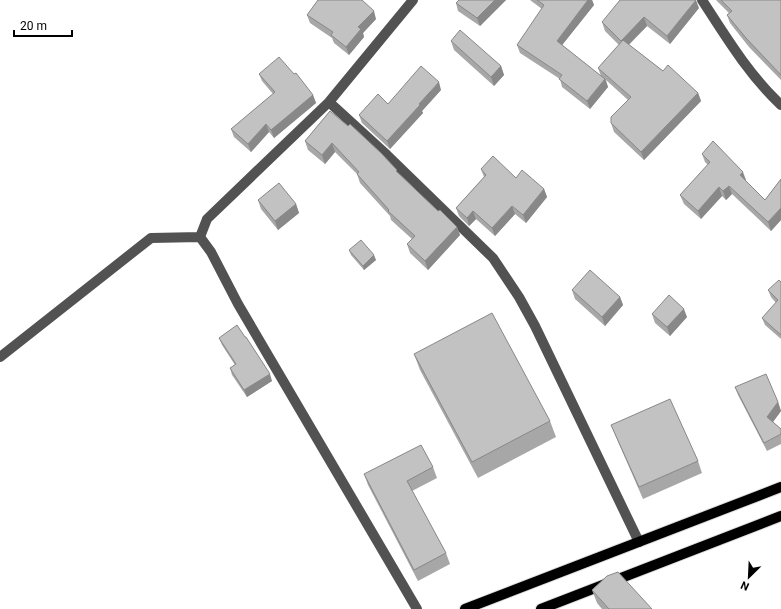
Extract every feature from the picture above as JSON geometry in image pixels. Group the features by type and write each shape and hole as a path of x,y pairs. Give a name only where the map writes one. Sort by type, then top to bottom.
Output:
{"main road":[{"path":"465,609 781,487"},
{"path":"541,609 781,516"}],"street":[{"path":"200,237 207,219 329,102 413,0"},
{"path":"702,0 738,56 771,96 781,105"},
{"path":"329,102 493,258 536,326 639,542"},
{"path":"0,357 151,238 200,237"},
{"path":"200,237 211,252 238,304 417,609"}],"building":[{"path":"318,0 362,0 374,11 358,27 361,29 346,47 331,35 333,32 307,15"},
{"path":"459,0 495,0 477,18 456,3"},
{"path":"537,0 588,0 557,41 605,79 587,101 559,79 562,75 517,45 544,5"},
{"path":"620,0 696,0 667,36 644,17 621,41 602,22"},
{"path":"721,0 781,0 781,75 746,38 727,15 732,11"},
{"path":"460,30 501,66 491,77 451,41"},
{"path":"623,40 663,71 668,65 698,93 641,152 611,123 611,117 631,97 598,68"},
{"path":"279,57 294,74 296,73 313,95 271,130 266,124 248,144 231,129 275,92 259,74"},
{"path":"421,66 439,82 387,141 359,115 378,94 388,104"},
{"path":"330,111 348,126 350,124 381,153 397,170 396,171 457,227 425,261 407,244 415,236 388,211 389,210 357,174 359,172 332,143 322,155 305,141"},
{"path":"713,141 743,172 740,175 765,200 781,179 781,208 768,222 729,186 723,191 719,187 698,211 680,195 710,162 702,154"},
{"path":"493,156 516,178 522,170 544,189 523,215 512,206 492,228 473,211 467,218 456,208 486,175 481,169"},
{"path":"279,183 296,204 275,221 258,200"},
{"path":"361,240 374,255 363,266 349,250"},
{"path":"590,270 620,297 602,317 572,290"},
{"path":"779,280 781,282 781,335 762,318 778,300 768,290"},
{"path":"669,295 684,309 667,327 652,314"},
{"path":"492,313 550,421 472,462 414,354"},
{"path":"237,325 270,374 244,390 230,368 236,364 219,338"},
{"path":"766,374 778,402 767,417 781,429 781,434 764,443 735,387"},
{"path":"670,399 698,461 639,487 611,425"},
{"path":"421,445 433,467 407,481 446,553 414,570 364,474"},
{"path":"618,572 652,609 609,609 592,590 607,576"}]}
